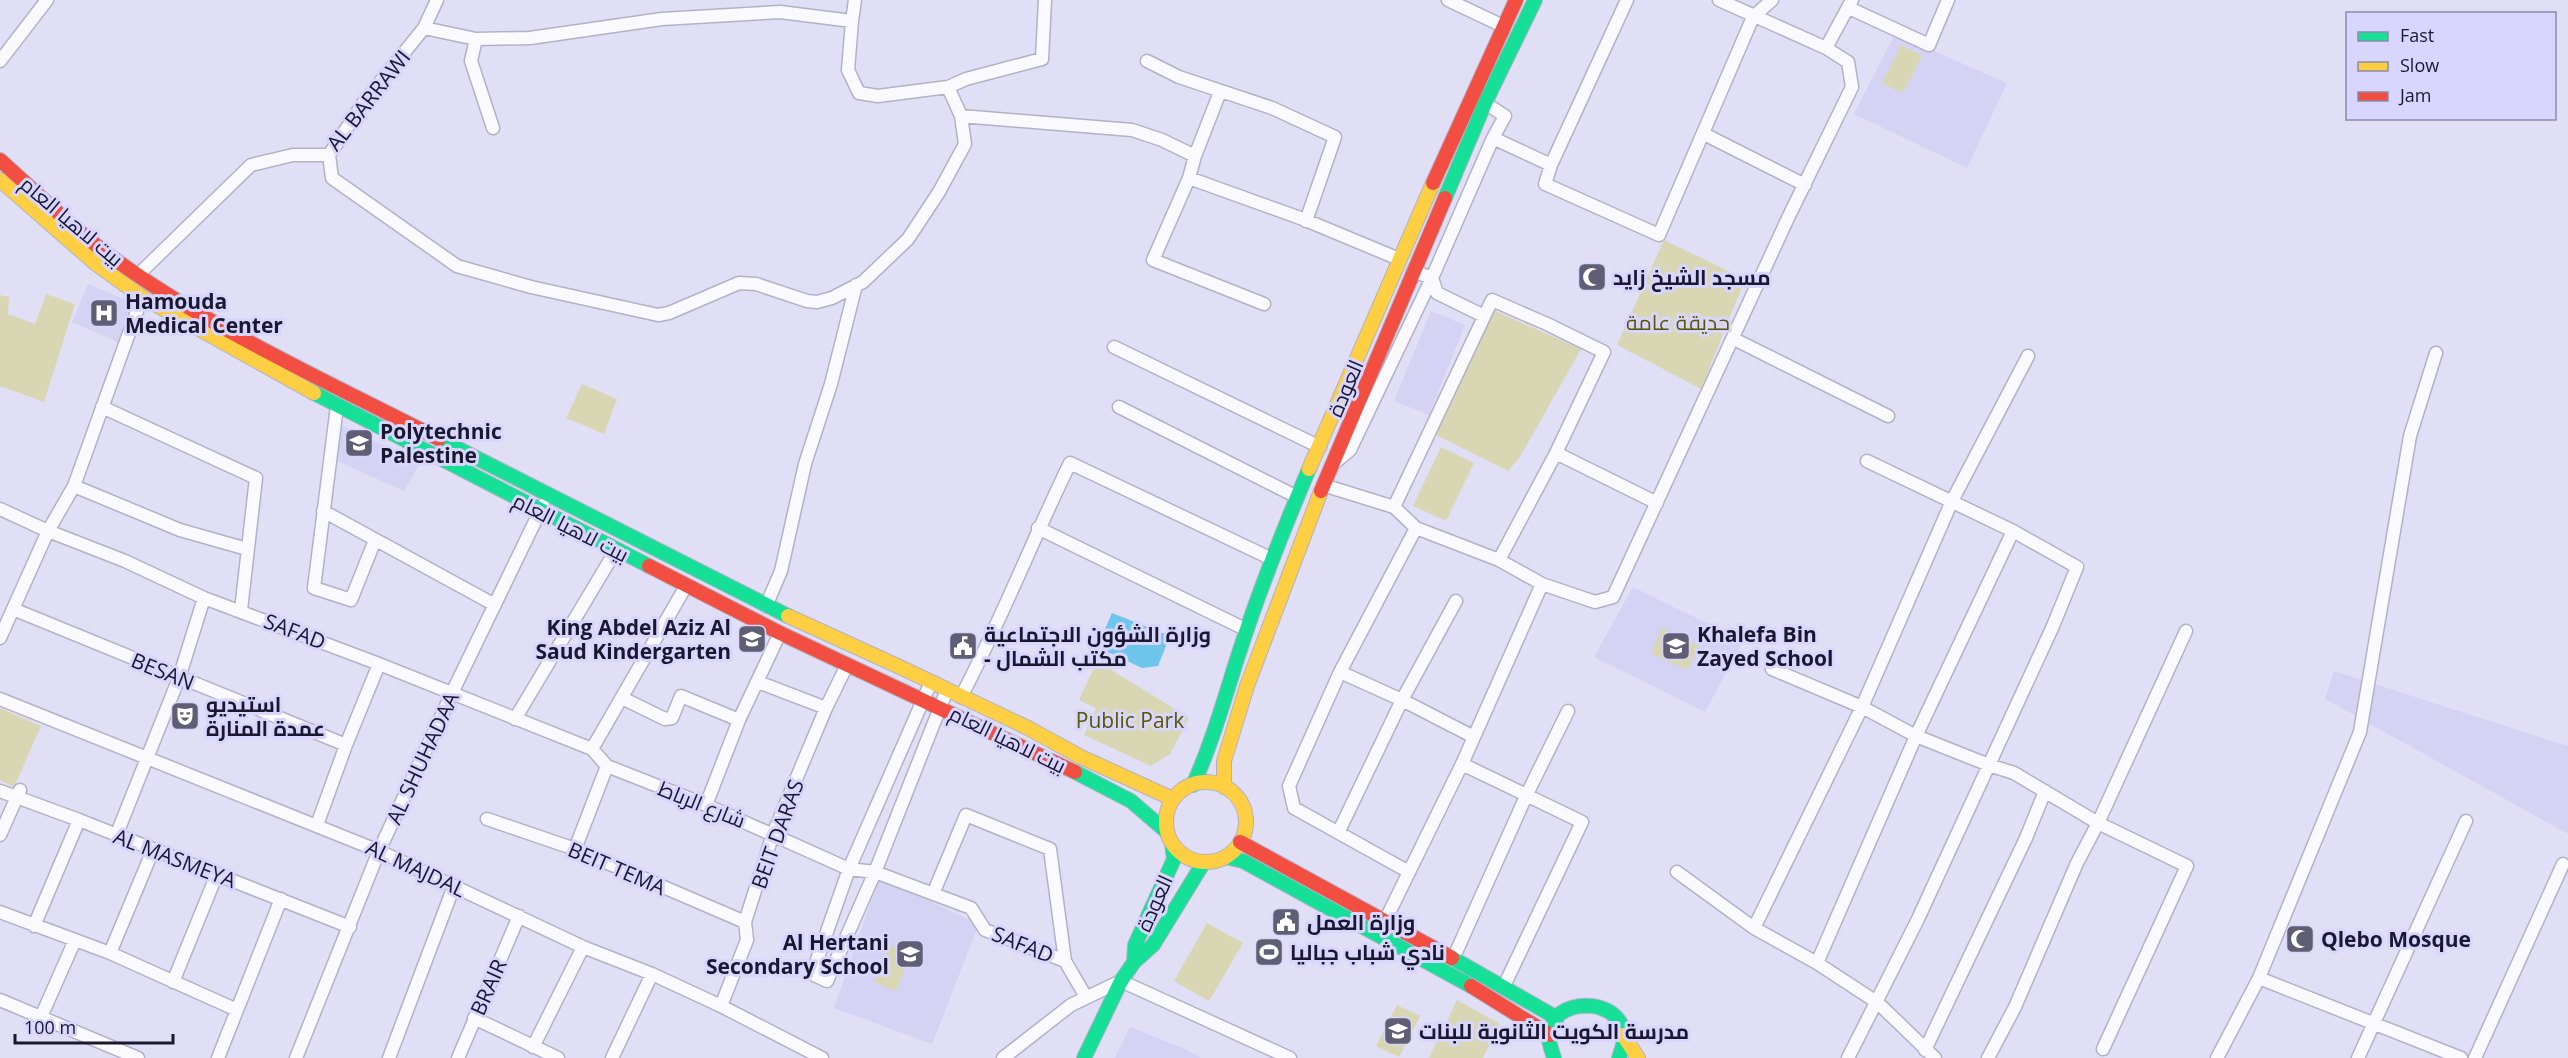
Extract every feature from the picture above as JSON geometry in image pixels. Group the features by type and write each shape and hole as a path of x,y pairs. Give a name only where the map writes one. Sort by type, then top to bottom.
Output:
{"main road":[{"name":"العودة","path":"1194,784 1211,745 1247,630 1297,497 1399,259 1516,0"},
{"name":"العودة","path":"1224,787 1224,761 1247,686 1330,467 1485,103 1535,0"},
{"name":"بيت لاهيا العام","path":"0,160 81,233 138,275 261,348 766,606 1028,728 1081,757 1173,800"},
{"name":"بيت لاهيا العام","path":"0,180 95,263 142,297 337,406 686,586 780,633 1082,775 1131,801 1170,838"},
{"path":"1226,857 1240,842 1245,824 1244,811 1239,800 1224,787 1212,783 1194,784 1182,790 1173,800 1166,818 1170,838 1188,858 1204,862 1226,857 1242,861 1495,1000 1550,1035"},
{"name":"العودة","path":"1134,962 1135,945 1174,859 1170,838"},
{"path":"1240,842 1504,986 1557,1018"},
{"name":"العودة","path":"1084,1058 1121,981 1134,962 1153,945 1204,862"},
{"path":"1554,1058 1550,1035 1557,1018 1576,1005 1594,1004 1605,1008 1615,1017 1630,1048 1638,1058"},
{"path":"1619,1058 1623,1035"}],"street":[{"path":"0,61 47,0"},
{"name":"AL BARRAWI","path":"138,275 251,165 293,155 329,155 364,102 424,28 436,0"},
{"path":"855,0 848,70 859,93 878,96 948,87 966,79 1042,59 1045,0"},
{"path":"1448,0 1503,26"},
{"path":"1627,0 1551,165 1545,184 1659,235 1753,17 1772,0"},
{"path":"1323,485 1394,507 1416,528 1499,560 1542,584 1596,602 1613,597 1852,87 1848,62 1826,48 1719,0"},
{"path":"1826,48 1850,4 1929,45 1948,0"},
{"path":"424,28 476,39 530,38 662,19 780,12 852,21"},
{"path":"476,39 471,61 493,128"},
{"path":"1147,61 1179,77 1272,108 1335,137 1306,220"},
{"path":"329,155 332,178 457,266 531,287 658,315 669,313 739,283 756,284 817,303 863,282 908,239 939,192 965,144 961,116 948,87"},
{"path":"1220,92 1195,156 1189,178 1153,260 1264,304"},
{"path":"1330,467 1350,450 1432,278 1493,138 1505,116 1485,103"},
{"path":"961,116 1132,130 1162,140 1195,156"},
{"path":"1704,134 1806,185"},
{"path":"1493,138 1551,165"},
{"path":"1189,178 1306,220 1399,259"},
{"path":"1413,272 1432,278"},
{"path":"1432,278 1437,293 1484,316"},
{"path":"766,606 780,571 805,464 831,384 856,285"},
{"path":"0,638 48,531 74,486 142,297"},
{"path":"1394,507 1492,300 1604,352 1556,453 1499,560"},
{"path":"1734,339 1888,416"},
{"path":"1114,346 1320,447"},
{"path":"2217,1058 2259,978 2360,732 2410,436 2436,353"},
{"path":"1754,928 1862,707 1952,501 2028,356"},
{"path":"337,406 314,588 351,600 375,540"},
{"path":"102,407 256,478 241,610"},
{"path":"1119,407 1297,497"},
{"path":"1556,453 1657,502"},
{"path":"1848,1058 1878,1003 1989,765 2077,567 2013,531 1867,461"},
{"path":"961,697 995,631 1038,528 1070,463 1272,559"},
{"path":"74,486 180,530 247,549"},
{"name":"AL SHUHADAA","path":"296,1058 379,850 547,496"},
{"name":"SAFAD","path":"0,509 48,531 125,561 204,598 241,610 592,749"},
{"path":"323,512 495,605"},
{"path":"1038,528 1247,630"},
{"path":"1409,872 1294,808 1289,786 1340,672 1416,528"},
{"path":"1817,963 1916,736 2013,531"},
{"path":"515,718 616,550"},
{"path":"1385,921 1462,764 1542,584"},
{"path":"592,749 686,586"},
{"path":"116,836 179,678 204,598"},
{"path":"1339,831 1402,700 1456,601"},
{"name":"BESAN","path":"13,609 346,745"},
{"path":"1988,1058 2015,1007 2077,863 2098,823 2186,631"},
{"path":"706,805 739,720 780,633"},
{"path":"317,825 379,664"},
{"name":"BEIT DARAS","path":"721,1006 747,940 745,922 773,834 826,708 848,665"},
{"path":"1772,669 1862,707 1916,736 2014,773 2098,823 2187,866 2103,1049"},
{"path":"1340,672 1402,700 1474,737"},
{"path":"758,682 826,708"},
{"path":"931,682 849,869 812,974 827,981 874,872 947,690"},
{"path":"622,698 665,719 672,718 681,696 739,720"},
{"name":"AL MAJDAL","path":"0,699 379,850 583,947 652,974 721,1006 822,1058"},
{"path":"1453,959 1527,794 1568,711"},
{"name":"شارع الرباط","path":"592,749 606,766 706,805 849,869"},
{"path":"1462,764 1582,822 1504,986"},
{"path":"575,849 606,766"},
{"name":"AL MASMEYA","path":"0,791 19,793 116,836 217,873 350,927"},
{"path":"1677,872 1754,928 1817,963 1878,1003 1930,1054 2045,791"},
{"path":"0,835 19,793"},
{"path":"933,894 966,815 1050,849 1065,961"},
{"name":"BEIT TEMA","path":"487,819 575,849 745,922"},
{"path":"33,926 79,820"},
{"path":"2358,1058 2466,820"},
{"path":"110,953 153,850"},
{"path":"2475,1058 2562,864"},
{"name":"SAFAD","path":"849,869 874,872 971,908 985,930 1065,961 1086,997"},
{"path":"173,982 217,873"},
{"path":"389,1058 454,886"},
{"path":"218,1058 281,899"},
{"path":"0,912 110,953 237,1010"},
{"name":"BRAIR","path":"458,1058 519,916"},
{"path":"41,1017 75,940"},
{"path":"533,1047 583,947"},
{"path":"612,1058 652,974"},
{"path":"2259,978 2461,1058"},
{"path":"1003,1058 1049,1020 1086,997 1121,981 1290,1058"},
{"path":"0,1000 138,1058"},
{"path":"474,1018 558,1058"}],"shaded area":[{"path":"1895,34 2007,83 1967,168 1854,114"},
{"name":"Hamouda Medical Center","path":"88,284 136,304 120,343 72,322"},
{"path":"1431,311 1465,325 1429,415 1394,401"},
{"name":"Polytechnic Palestine","path":"340,424 420,463 404,491 337,461"},
{"path":"1633,587 1743,641 1705,712 1594,657"},
{"path":"2334,671 2568,746 2568,834 2325,699"},
{"name":"Al Hertani Secondary School","path":"879,878 979,924 932,1044 834,1008"},
{"path":"1130,1027 1185,1049 1201,1058 1115,1058"}],"green space":[{"path":"1901,45 1922,56 1903,93 1882,83"},
{"name":"حديقة عامة","path":"1664,240 1745,279 1701,389 1617,345"},
{"path":"46,294 75,304 44,402 0,386 0,295 9,297 8,314 35,324"},
{"path":"1493,310 1581,349 1520,457 1508,471 1436,435"},
{"path":"582,384 617,399 604,434 566,418"},
{"path":"1441,447 1474,463 1446,521 1413,506"},
{"path":"1662,628 1699,646 1687,670 1651,653"},
{"name":"Public Park","path":"1097,661 1189,718 1170,754 1151,766 1084,735 1096,708 1079,700"},
{"path":"0,708 41,726 14,787 0,780"},
{"path":"1207,923 1243,943 1209,1001 1174,981"},
{"path":"889,945 911,954 896,991 874,982"},
{"path":"1457,1000 1500,1024 1483,1058 1429,1058"},
{"path":"1397,1005 1420,1016 1399,1057 1376,1046"}],"water":[{"path":"1112,613 1170,636 1158,666 1142,668 1097,647"}],"traffic: fast":[{"path":"1445,198 1485,103 1535,0"},
{"path":"314,393 649,566"},
{"path":"439,439 788,616"},
{"path":"1193,785 1213,735 1264,581 1309,469"},
{"path":"1075,772 1131,801 1167,832"},
{"path":"1134,962 1135,945 1174,859 1172,844"},
{"path":"1226,857 1243,861 1471,986"},
{"path":"1084,1058 1121,981 1134,962 1153,945 1204,862"},
{"path":"1452,958 1557,1018"},
{"path":"1554,1058 1549,1038 1553,1022 1561,1013 1586,1006 1611,1013 1620,1022 1624,1038 1619,1058"}],"traffic: slow":[{"path":"0,180 95,263 142,297 314,393"},
{"path":"1309,469 1433,183"},
{"path":"1224,787 1224,761 1247,686 1321,491"},
{"path":"788,616 902,668 1028,728 1081,757 1173,799"},
{"path":"1206,782 1221,785 1234,794 1243,807 1246,822 1243,837 1234,850 1221,859 1206,862 1191,859 1178,850 1169,837 1166,822 1169,807 1178,794 1191,785 1206,782"},
{"path":"1623,1035 1638,1058"}],"traffic: jam":[{"path":"1433,183 1516,0"},
{"path":"0,160 86,237 155,287 275,356 439,439"},
{"path":"1321,491 1445,198"},
{"path":"649,566 780,633 1075,772"},
{"path":"1240,842 1452,958"},
{"path":"1471,986 1550,1035"}],"place":[{"name":"مسجد الشيخ زايد","path":"1592,277"},
{"name":"Hamouda Medical Center","path":"104,313"},
{"name":"Polytechnic Palestine","path":"359,443"},
{"name":"King Abdel Aziz Al Saud Kindergarten","path":"752,639"},
{"name":"وزارة الشؤون الاجتماعية - مكتب الشمال","path":"963,646"},
{"name":"Khalefa Bin Zayed School","path":"1676,646"},
{"name":"استيديو عمدة المنارة","path":"185,716"},
{"name":"وزارة العمل","path":"1286,922"},
{"name":"Qlebo Mosque","path":"2300,939"},
{"name":"نادي شباب جباليا","path":"1269,952"},
{"name":"Al Hertani Secondary School","path":"910,954"},
{"name":"مدرسة الكويت الثانوية للبنات","path":"1398,1031"}]}
